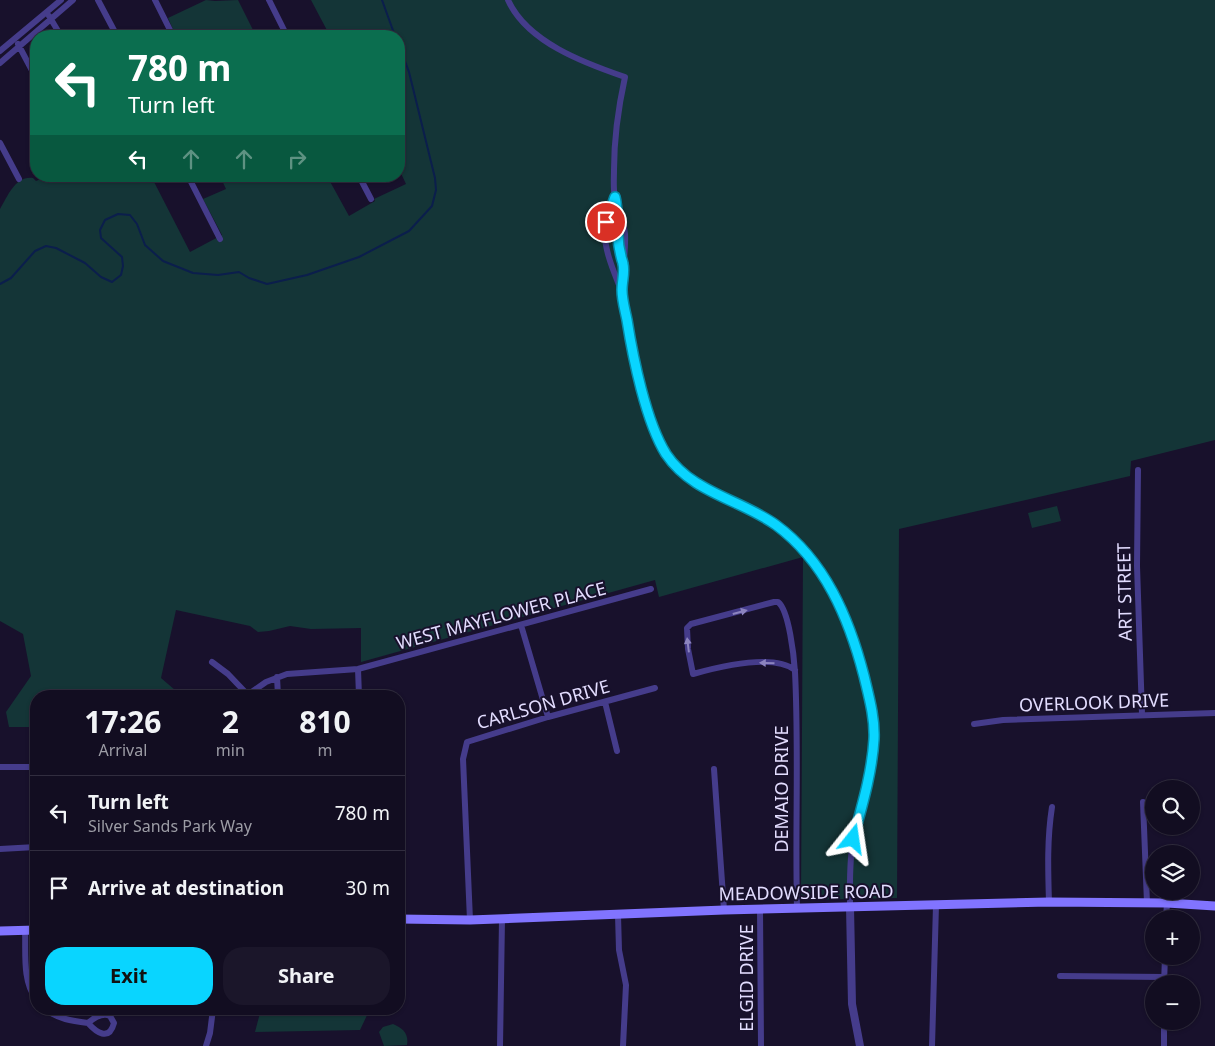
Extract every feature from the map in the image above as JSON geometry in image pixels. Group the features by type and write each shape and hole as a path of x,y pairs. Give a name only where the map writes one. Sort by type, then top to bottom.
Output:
{"main road":[{"name":"MEADOWSIDE ROAD","path":"405,919 470,920 724,910 1049,902 1167,903 1215,906"},
{"path":"0,931 30,930"}],"street":[{"path":"35,30 61,0"},
{"path":"0,52 16,38 74,0"},
{"path":"98,0 114,30"},
{"path":"155,0 170,30"},
{"path":"269,0 284,30"},
{"path":"508,0 514,13 521,21 566,54 625,77 615,130 615,197 618,209 618,236 623,263 622,291"},
{"path":"49,16 57,30"},
{"path":"0,63 30,36"},
{"path":"16,38 30,66"},
{"path":"0,143 19,179"},
{"path":"191,182 220,239"},
{"path":"362,182 371,199"},
{"path":"615,197 608,214 605,232 607,249 622,291 629,336 642,391 653,426 666,454 675,465 699,485 775,525 799,545 826,579 852,636 869,696 874,738 869,776 851,852 852,1004 860,1046"},
{"name":"ART STREET","path":"1138,470 1137,566 1142,714"},
{"name":"WEST MAYFLOWER PLACE","path":"256,690 277,677 296,672 358,670 651,589"},
{"name":"DEMAIO DRIVE","path":"795,670 787,664 746,662 729,664 693,674 686,633 687,628 691,624 778,602 783,609 795,670 797,908"},
{"path":"521,625 548,717"},
{"path":"212,662 228,674 242,690"},
{"path":"358,670 359,690"},
{"path":"277,677 278,690"},
{"name":"CARLSON DRIVE","path":"470,920 463,759 467,742 548,717 655,688"},
{"path":"605,702 617,751"},
{"name":"OVERLOOK DRIVE","path":"974,724 1003,720 1215,713"},
{"path":"0,767 30,767"},
{"path":"714,769 724,910"},
{"path":"1143,802 1147,903"},
{"path":"1049,902 1049,828 1052,807"},
{"path":"0,849 30,847"},
{"path":"1167,903 1167,910"},
{"path":"932,1046 936,905"},
{"name":"ELGID DRIVE","path":"760,909 761,1046"},
{"path":"618,915 619,950 626,984 623,1046"},
{"path":"500,1046 502,919"},
{"path":"25,930 30,989"},
{"path":"1060,976 1145,979"},
{"path":"55,1015 68,1021 88,1023"},
{"path":"206,1046 212,1015"},
{"path":"1164,1030 1164,1046"}],"green space":[{"path":"206,0 238,0 253,30 173,30 168,18"},
{"path":"311,0 1215,0 1215,440 1131,461 1130,476 899,529 897,898 801,900 803,557 659,597 655,580 361,662 361,628 311,629 290,626 258,632 250,626 176,610 161,678 175,690 30,690 30,727 9,727 6,712 31,676 23,634 0,621 0,209 13,188 21,180 27,178 30,178 30,182 154,182 190,252 222,235 203,199 226,189 223,182 330,182 349,216 375,201 374,199 406,184 405,30 327,30"},
{"path":"1057,506 1061,521 1032,528 1028,513"},
{"path":"259,1015 367,1015 360,1030 255,1032"},
{"path":"393,1024 400,1027 404,1032 407,1038 407,1045 384,1046 379,1032 383,1027"}],"waterway":[{"path":"382,0 393,30"},
{"path":"0,284 11,278 35,251 46,246 56,248 85,263 101,277 112,282 121,275 122,257 101,238 100,230 105,220 118,214 130,215 137,224 145,245 163,261 193,273 218,275 239,272 249,278 267,284 307,275 359,257 409,231 432,206 436,190 435,178 405,61"}],"route":[{"path":"606,222 615,197 618,209 618,236 623,263 622,291 629,336 642,391 653,426 666,454 691,480 775,525 799,545 826,579 852,636 869,696 874,738 869,776 853,839"}]}
